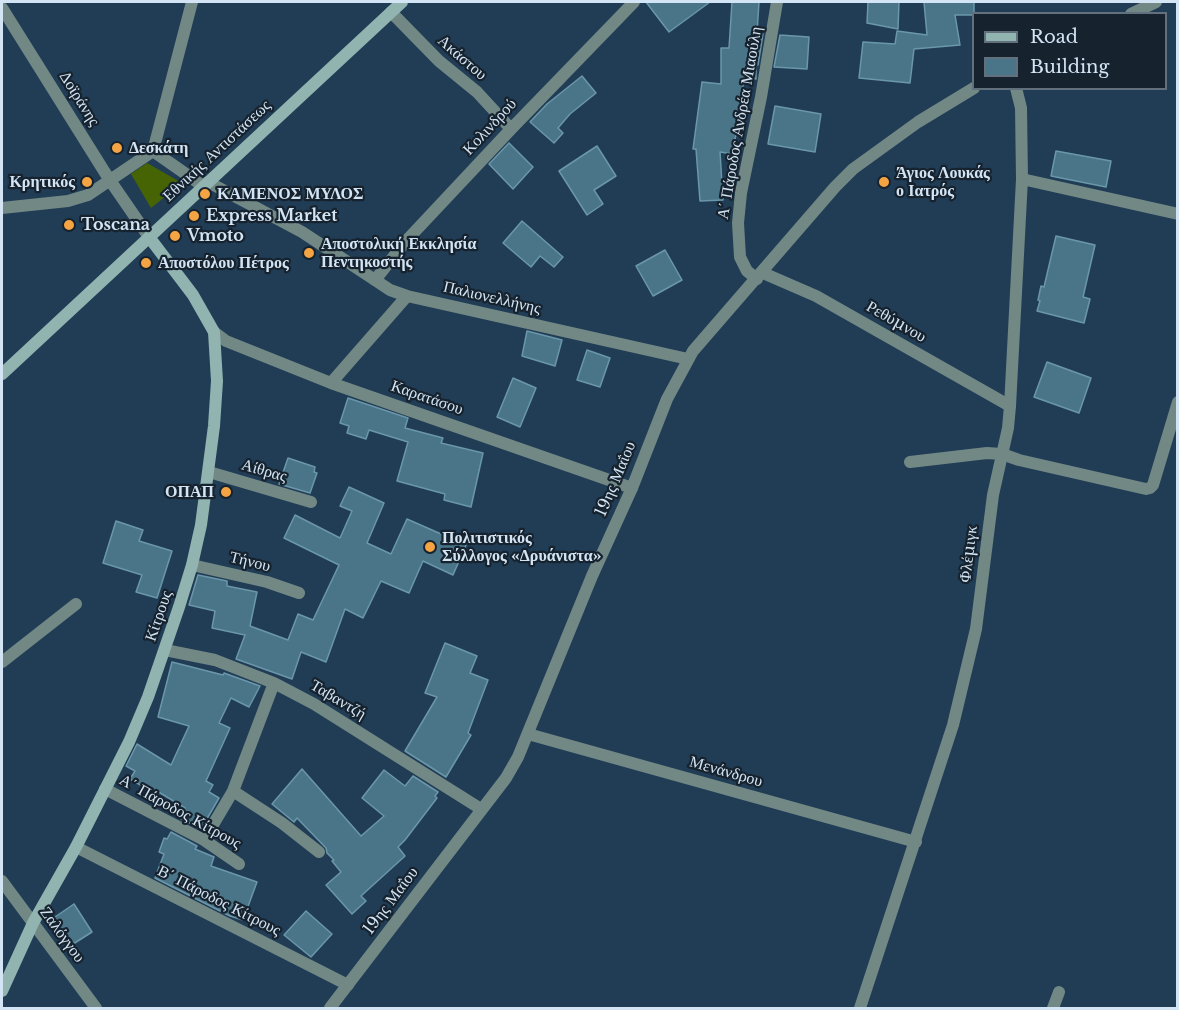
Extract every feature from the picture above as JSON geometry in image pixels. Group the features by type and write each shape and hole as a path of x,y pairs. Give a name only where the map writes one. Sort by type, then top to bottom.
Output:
{"main road":[{"name":"Εθνικής Αντιστάσεως","path":"2,374 402,2"},
{"name":"Κίτρους","path":"2,991 33,923 76,847 129,742 165,650 192,565 201,525 217,381 214,332 194,295 149,237"}],"street":[{"path":"2,208 68,201 88,195 153,151 192,2"},
{"name":"Κολινδρού","path":"375,279 406,241 510,129 634,2"},
{"name":"Α΄ Πάροδος Ανδρέα Μιαούλη","path":"760,276 747,271 740,257 738,223 741,194 777,2"},
{"path":"1138,8 1156,2"},
{"name":"Δοϊράνης","path":"2,8 109,179 149,237"},
{"name":"Ακάστου","path":"391,12 439,61 477,92 510,129"},
{"name":"19ης Μαΐου","path":"330,1008 506,778 528,734 667,399 688,359 853,169 918,123 972,89"},
{"name":"Φλέμιγκ","path":"860,1008 953,725 976,629 993,495 1008,428 1010,406 1022,180 1021,108 1016,90"},
{"name":"Παλιονελλήνης","path":"153,151 205,184 302,232 390,290 407,296 688,359"},
{"path":"1022,180 1178,214"},
{"name":"Ρεθύμνου","path":"760,276 816,296 1010,406"},
{"path":"331,383 407,296"},
{"name":"Καρατάσου","path":"214,332 226,341 331,383 632,488"},
{"path":"910,462 987,453 1002,454 1019,460 1146,489 1153,484 1178,402"},
{"name":"Αίθρας","path":"208,472 311,502"},
{"name":"Τήνου","path":"192,565 267,582 299,593"},
{"path":"2,662 76,604"},
{"name":"Ταβαντζή","path":"165,650 215,660 274,682 314,704 482,809"},
{"path":"204,840 233,790 274,682"},
{"name":"Μενάνδρου","path":"528,734 916,842"},
{"name":"Α΄ Πάροδος Κίτρους","path":"105,789 204,840 239,864"},
{"path":"233,790 282,823 319,852"},
{"name":"Β΄ Πάροδος Κίτρους","path":"76,847 348,985"},
{"name":"Ζαλόγγου","path":"2,880 96,1008"},
{"path":"1053,1008 1059,992"}],"green space":[{"path":"147,163 182,183 151,208 131,174"}],"building":[{"path":"646,2 710,2 669,32"},
{"path":"732,2 759,2 757,33 763,34 758,65 756,65 756,79 744,79 733,154 720,152 723,200 700,201 696,149 693,149 702,82 721,84 721,48 729,48"},
{"path":"868,2 899,2 898,29 867,23"},
{"path":"924,2 974,2 972,15 955,15 960,45 914,49 910,83 859,78 863,42 895,44 897,31 927,35"},
{"path":"780,35 809,37 807,69 774,67"},
{"path":"582,76 596,93 570,114 558,128 563,133 554,143 530,122 547,104"},
{"path":"775,106 821,114 815,152 768,144"},
{"path":"509,143 533,167 513,189 489,164"},
{"path":"597,146 616,176 594,190 603,204 587,215 559,171"},
{"path":"1056,151 1111,161 1106,187 1051,176"},
{"path":"522,221 563,257 554,267 540,256 531,267 503,243"},
{"path":"1056,236 1095,245 1083,297 1090,299 1084,323 1037,311 1041,286 1044,287"},
{"path":"665,250 682,280 653,296 636,266"},
{"path":"527,331 562,340 555,366 522,356"},
{"path":"587,350 610,358 600,387 577,380"},
{"path":"1047,362 1091,378 1079,413 1034,397"},
{"path":"513,378 536,388 520,427 497,417"},
{"path":"348,398 408,418 405,428 443,438 441,443 483,453 471,507 444,500 445,494 397,481 408,442 369,430 366,439 347,433 349,426 340,423"},
{"path":"288,458 315,467 314,472 317,473 310,493 279,484"},
{"path":"349,487 384,503 367,543 391,554 407,519 466,545 453,575 423,561 409,593 381,581 363,618 345,609 326,662 301,652 292,679 236,659 245,635 212,628 215,611 189,605 198,575 227,581 227,586 257,592 250,626 288,640 298,614 313,620 339,565 284,538 295,515 340,538 352,511 340,506"},
{"path":"116,521 143,530 139,541 172,551 157,598 136,592 142,575 103,563"},
{"path":"445,643 477,656 470,673 488,680 468,733 471,735 446,777 405,751 437,697 425,693"},
{"path":"172,662 223,675 224,673 260,686 249,707 231,698 219,723 230,728 206,781 213,785 209,792 219,798 201,829 180,818 185,808 157,791 156,794 130,779 135,771 126,766 137,744 171,765 189,726 158,717"},
{"path":"302,769 361,836 384,816 362,798 384,770 405,786 413,776 438,792 435,796 437,798 398,847 405,856 361,896 366,901 352,914 326,885 341,872 327,853 326,848 297,818 294,822 272,804"},
{"path":"171,832 197,846 195,849 214,857 211,866 257,882 243,920 230,916 155,878 164,854 159,852 164,838 167,839"},
{"path":"74,904 92,932 70,946 52,919"},
{"path":"306,911 332,934 311,957 284,935"}],"place":[{"name":"Δεσκάτη","path":"117,148"},
{"name":"Κρητικός","path":"87,182"},
{"name":"Άγιος Λουκάς ο Ιατρός","path":"884,182"},
{"name":"ΚΑΜΕΝΟΣ ΜΥΛΟΣ","path":"205,194"},
{"name":"Express Market","path":"194,216"},
{"name":"Toscana","path":"69,225"},
{"name":"Vmoto","path":"175,236"},
{"name":"Αποστολική Εκκλησία Πεντηκοστής","path":"309,253"},
{"name":"Αποστόλου Πέτρος","path":"146,263"},
{"name":"ΟΠΑΠ","path":"226,492"},
{"name":"Πολιτιστικός Σύλλογος «Δρυάνιστα»","path":"430,547"}]}
